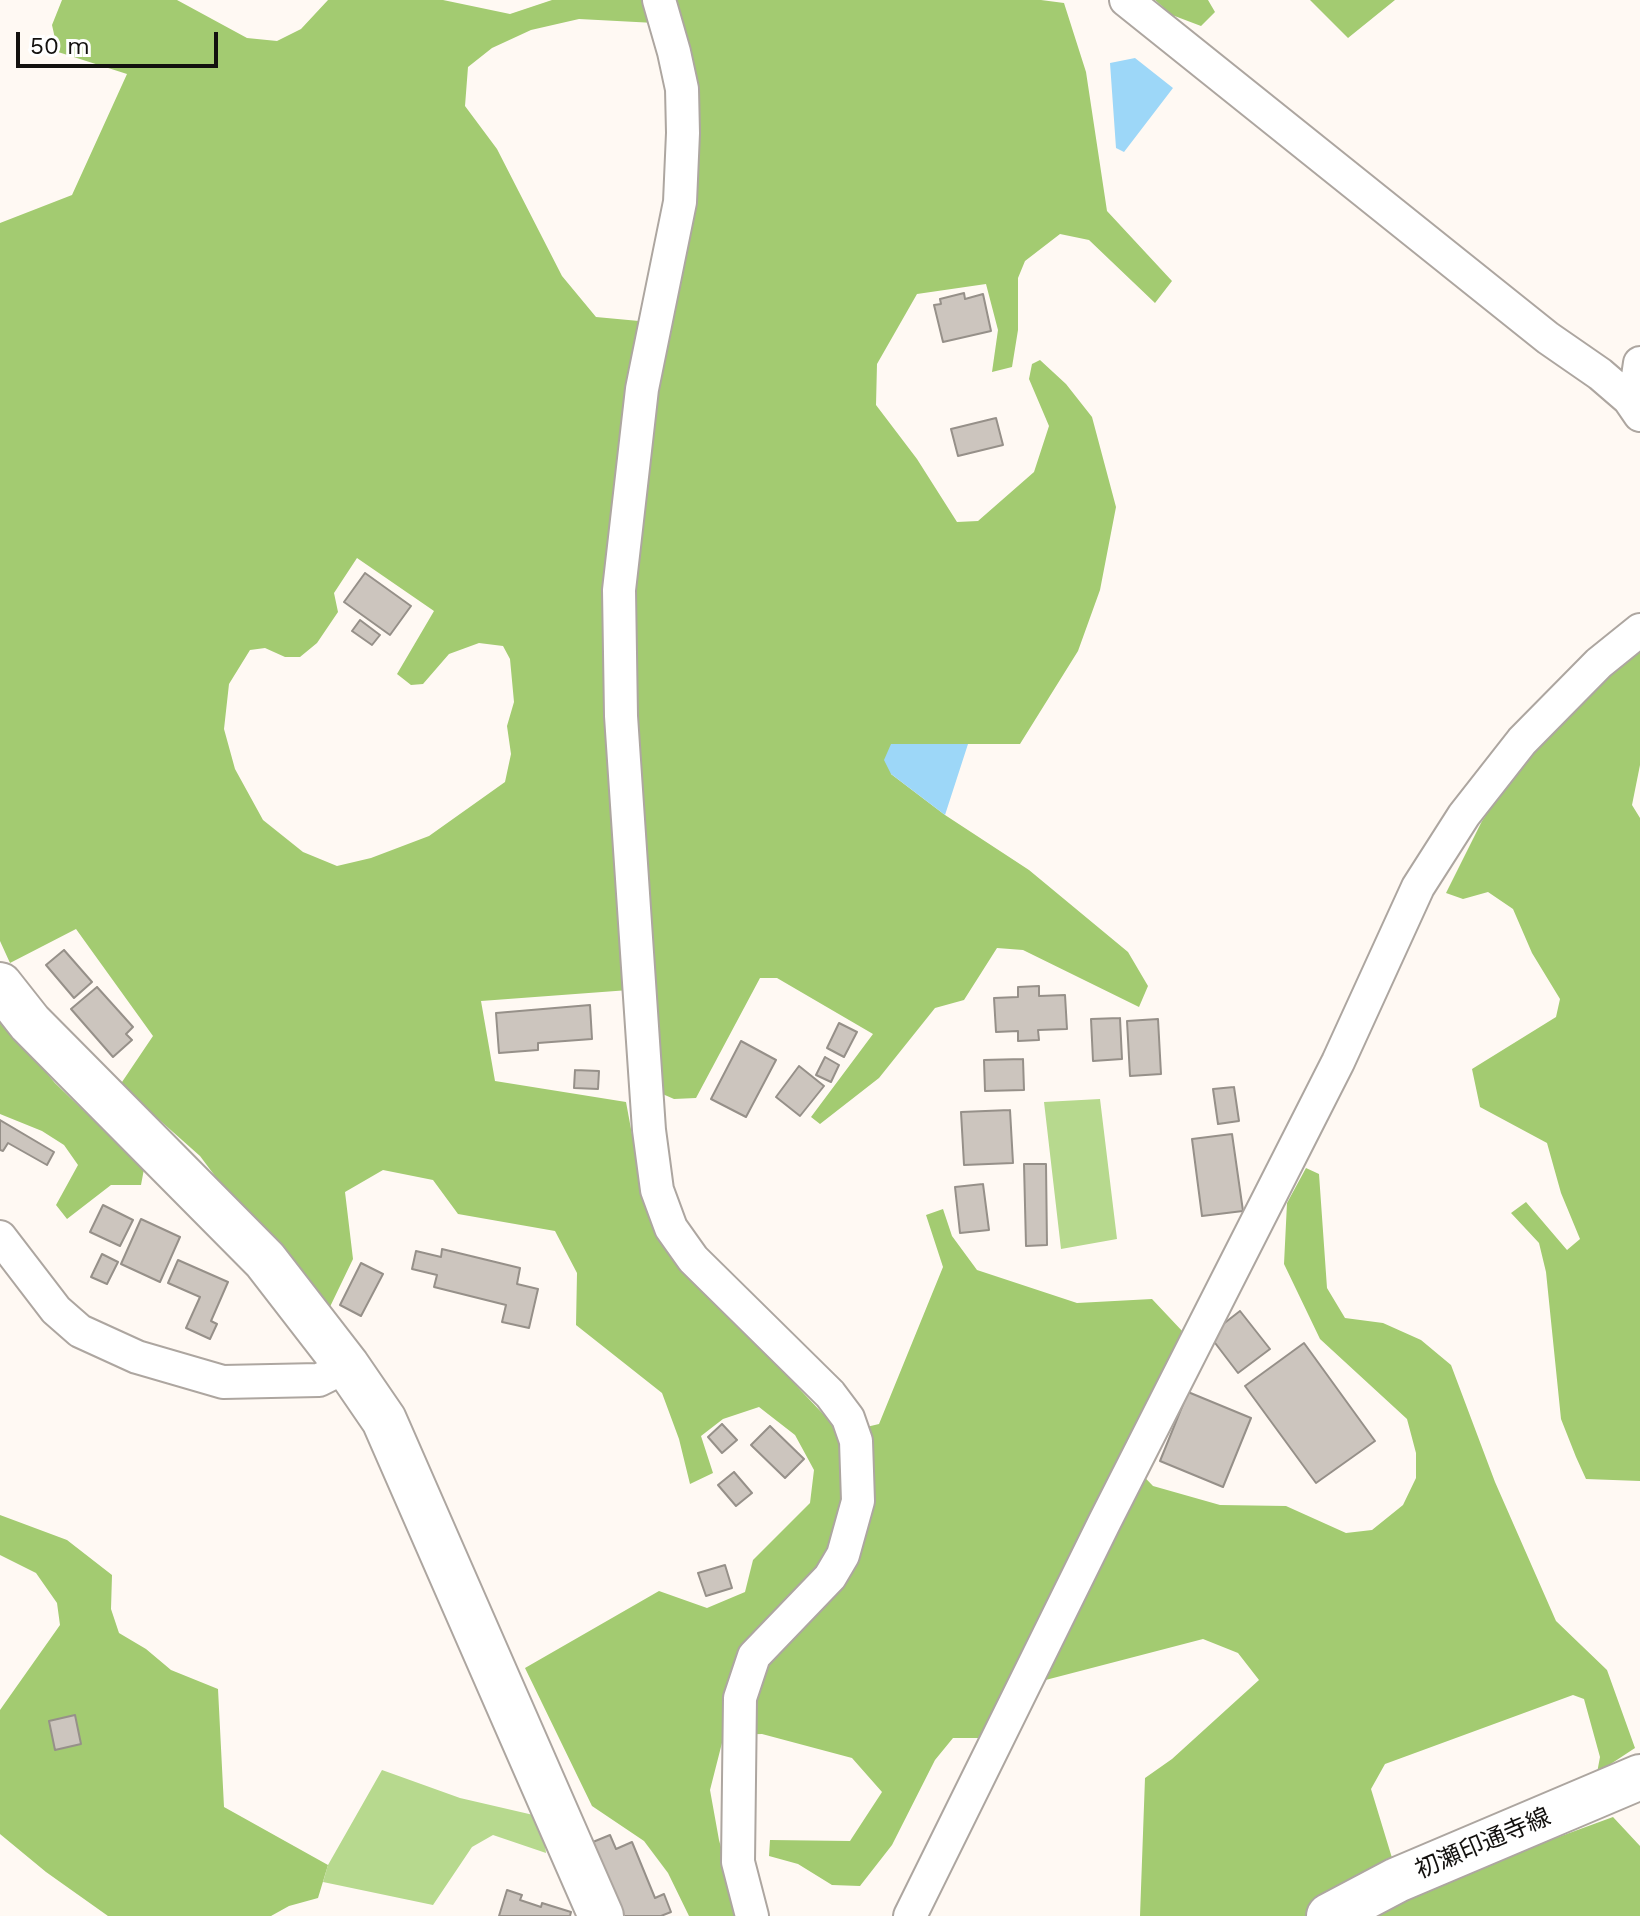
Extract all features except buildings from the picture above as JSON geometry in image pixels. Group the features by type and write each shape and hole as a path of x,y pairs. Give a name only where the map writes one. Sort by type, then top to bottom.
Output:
{"street":[{"path":"659,0 682,89 680,202 642,389 619,590 621,716 649,1130 657,1190 671,1228 693,1259 830,1394 848,1418 856,1441 858,1501 843,1555 830,1577 754,1656 740,1698 738,1862 752,1916"},
{"path":"1126,0 1634,407"},
{"path":"1634,407 1640,363"},
{"path":"910,1916 1112,1507 1338,1062 1418,887 1464,815 1522,741 1599,663 1640,630"},
{"path":"0,985 30,1023 265,1260 347,1366 384,1420 601,1916"},
{"path":"0,1237 56,1310 80,1331 137,1357 223,1382 319,1380 347,1366"},
{"name":"初瀬印通寺線","path":"1329,1916 1397,1880 1640,1777"}],"green space":[{"path":"62,0 177,0 247,38 277,41 301,29 328,0 443,0 510,14 552,0 1041,0 1064,3 1086,72 1107,211 1172,281 1155,303 1089,240 1060,234 1025,261 1018,278 1018,330 1012,367 992,372 998,330 986,284 917,294 877,364 876,405 917,459 957,522 978,521 1034,472 1049,426 1029,379 1032,364 1040,360 1066,384 1092,417 1116,507 1100,590 1078,651 1020,744 891,744 891,774 945,815 1029,870 1128,952 1148,986 1139,1007 1023,950 997,948 964,1000 935,1008 879,1078 820,1124 811,1117 873,1034 777,978 760,978 696,1098 674,1099 658,1092 656,988 481,1001 495,1081 626,1102 646,1210 660,1241 841,1433 879,1424 943,1267 926,1215 943,1209 952,1236 977,1270 1077,1303 1152,1299 1184,1333 1129,1461 1153,1486 1220,1505 1286,1506 1346,1533 1372,1530 1403,1505 1416,1478 1416,1453 1407,1419 1320,1339 1284,1264 1287,1203 1306,1168 1319,1174 1327,1288 1345,1318 1383,1323 1421,1340 1451,1365 1495,1482 1556,1621 1607,1670 1635,1748 1597,1773 1600,1757 1584,1699 1573,1695 1385,1764 1371,1789 1403,1894 1613,1817 1640,1846 1640,1916 1140,1916 1145,1778 1172,1759 1259,1680 1238,1653 1203,1639 1011,1689 978,1738 953,1738 935,1760 892,1845 860,1886 832,1885 798,1864 769,1856 770,1840 850,1841 882,1792 852,1758 762,1734 724,1735 710,1790 719,1840 740,1916 689,1916 668,1873 644,1841 592,1806 525,1668 659,1591 707,1608 745,1592 753,1560 810,1503 814,1470 795,1435 759,1407 723,1419 701,1436 713,1473 690,1484 679,1439 662,1393 576,1325 577,1273 555,1231 458,1214 433,1180 383,1170 345,1192 353,1259 327,1313 248,1220 200,1156 120,1085 153,1036 76,929 10,963 0,941 0,223 72,195 127,74 58,52 52,25","holes":["579,19 674,24 666,327 596,317 562,276 497,149 465,106 468,67 492,48 531,30","357,558 434,611 397,674 411,685 423,684 449,654 479,643 503,646 510,659 514,702 507,726 511,754 505,782 429,836 371,858 337,866 303,852 263,820 235,769 224,729 229,684 250,650 265,648 285,657 300,657 317,643 338,612 334,593"]},
{"path":"1155,0 1208,0 1215,12 1201,26 1172,15"},
{"path":"1310,0 1395,0 1348,38"},
{"path":"1640,648 1640,765 1632,805 1640,818 1640,1481 1586,1479 1576,1457 1561,1419 1546,1272 1539,1243 1511,1213 1526,1202 1567,1250 1580,1239 1561,1193 1547,1143 1480,1107 1472,1069 1556,1017 1560,999 1532,953 1513,909 1488,892 1463,899 1446,893 1482,821 1541,734"},
{"path":"0,1017 55,1083 144,1169 141,1185 111,1185 67,1219 56,1205 78,1165 64,1145 42,1131 0,1114"},
{"path":"1100,1099 1117,1239 1061,1249 1044,1102"},
{"path":"0,1515 67,1540 112,1575 111,1609 119,1633 146,1649 171,1670 218,1689 224,1807 328,1865 318,1898 289,1906 271,1916 108,1916 46,1872 0,1834 0,1710 60,1625 57,1603 36,1573 0,1555"},
{"path":"382,1770 460,1798 542,1817 546,1853 493,1835 472,1847 433,1905 323,1882 328,1865"}],"water":[{"path":"1135,58 1173,88 1124,152 1116,148 1110,63"},
{"path":"891,744 968,744 945,815 891,774 884,760"}]}
